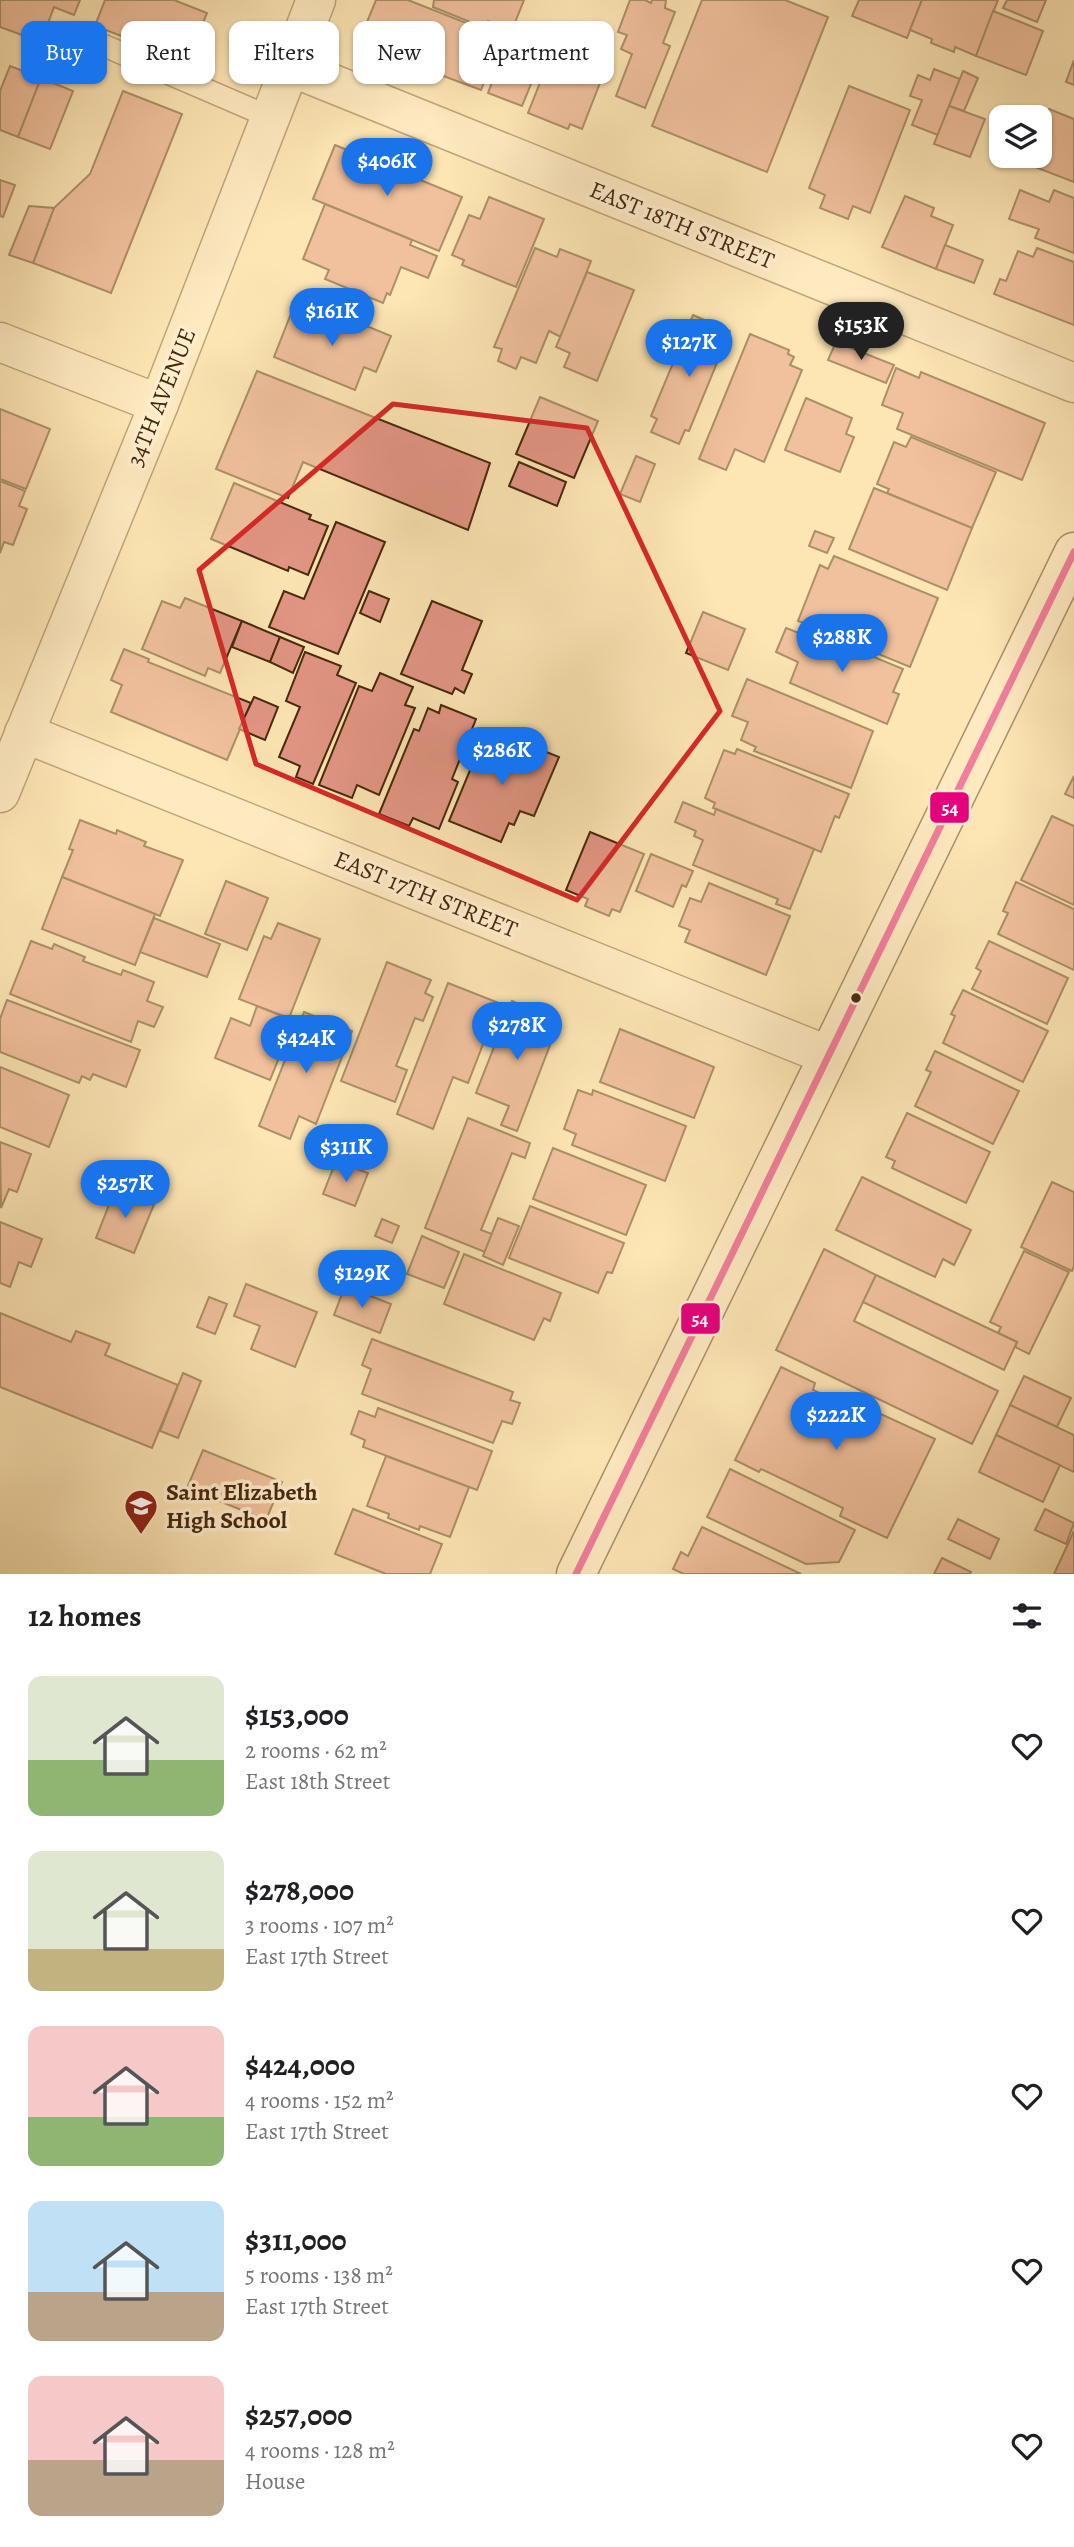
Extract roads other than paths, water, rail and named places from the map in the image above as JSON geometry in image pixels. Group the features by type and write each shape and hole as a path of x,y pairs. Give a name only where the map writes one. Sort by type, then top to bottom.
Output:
{"street":[{"name":"34TH AVENUE","path":"309,21 317,0"},
{"name":"34TH AVENUE","path":"0,793 159,404 285,84"},
{"name":"EAST 18TH STREET","path":"331,84 1074,383"},
{"path":"0,342 159,404"},
{"path":"576,1574 1074,552"},
{"name":"EAST 17TH STREET","path":"24,733 827,1055"}],"lane":[{"path":"107,47 272,118"}],"place":[{"name":"Saint Elizabeth High School","path":"141,1536"}]}
